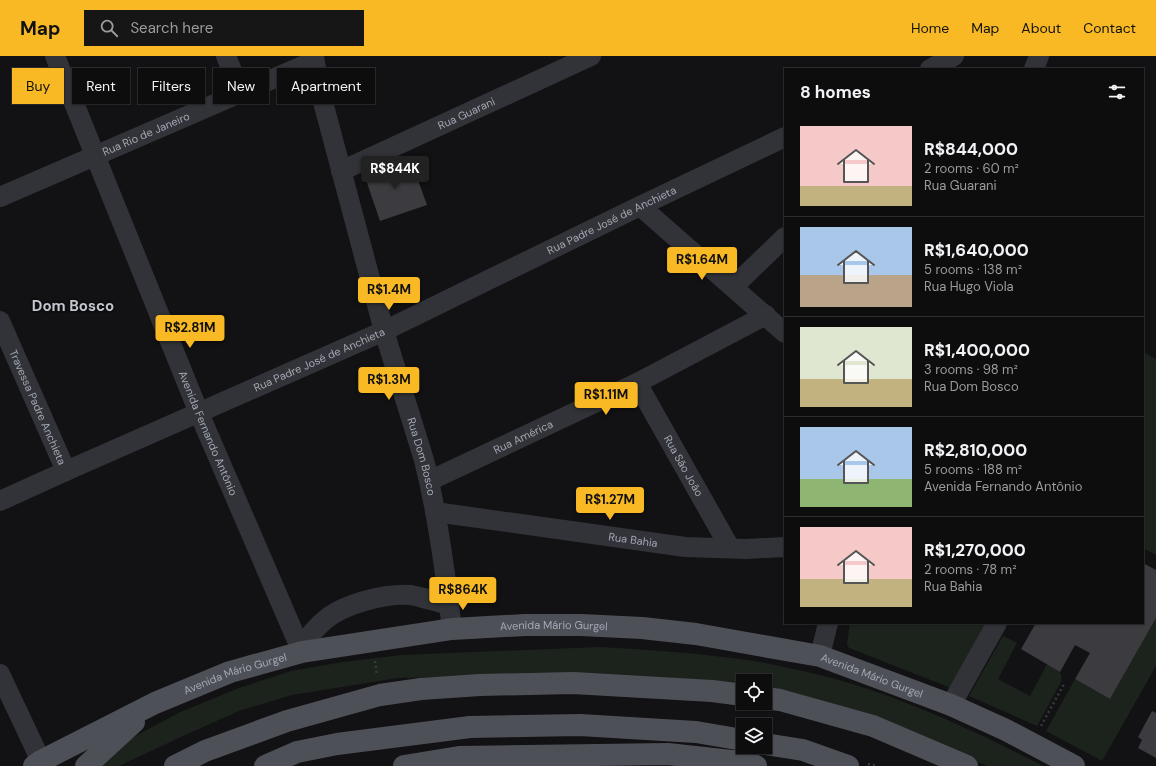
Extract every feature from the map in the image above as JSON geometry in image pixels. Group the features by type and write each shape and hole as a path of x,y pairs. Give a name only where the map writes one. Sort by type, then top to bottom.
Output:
{"main road":[{"name":"Avenida Mário Gurgel","path":"38,764 155,703 230,672 301,650 452,629 524,625 581,625 642,628 696,634 820,656 951,705 1006,730 1074,766"},
{"path":"175,766 205,751 287,721 380,695 421,689 480,685 573,683 712,691 736,694"},
{"path":"772,699 873,726 967,766"},
{"path":"86,766 155,703"},
{"path":"265,766 297,752 337,744 470,727 580,725 696,732 736,739"},
{"path":"772,745 803,750 848,766"},
{"path":"404,766 457,762 668,754 740,762 756,766"}],"street":[{"name":"Avenida Fernando Antônio","path":"55,56 199,413 301,650"},
{"path":"226,56 231,68"},
{"name":"Rua Guarani","path":"341,171 591,56"},
{"path":"1034,68 1039,56"},
{"name":"Rua Rio de Janeiro","path":"269,80 314,59"},
{"name":"Rua Dom Bosco","path":"314,59 319,87 384,331 424,460 435,512 452,629"},
{"name":"Rua Rio de Janeiro","path":"0,197 216,104"},
{"name":"Rua Padre José de Anchieta","path":"0,501 66,470 384,331 784,137"},
{"path":"640,206 784,332"},
{"path":"733,287 784,239"},
{"name":"Rua América","path":"429,481 637,383 766,315"},
{"name":"Travessa Padre Anchieta","path":"0,321 66,470"},
{"name":"Rua São João","path":"637,383 730,548"},
{"name":"Rua Bahia","path":"435,512 685,547 746,549 784,547"},
{"path":"301,650 324,620 337,611 350,605 390,596 410,595 449,605"},
{"path":"820,656 828,624"},
{"path":"951,705 996,624"},
{"path":"0,674 38,764"}],"path":[{"path":"1032,744 1064,684"}],"shaded area":[{"path":"1144,353 1156,359 1156,555 1144,549"},
{"path":"1156,618 1156,666 1102,761 1046,731 1075,679 1110,699"},
{"path":"850,624 983,624 987,626 951,688 849,648 847,644"},
{"path":"1003,636 1017,643 998,679 1030,696 1047,664 1058,671 1061,675 1061,682 1037,726 969,696"},
{"path":"599,647 676,652 749,660 792,668 871,690 937,715 980,734 1043,766 987,766 866,716 772,692 772,674 736,674 736,687 539,675 398,678 292,695 239,711 119,766 80,766 178,713 239,688 291,671 343,662 401,655"}],"building":[{"path":"410,158 427,205 380,221 364,174"},
{"path":"1144,564 1156,570 1156,618 1110,699 1075,679 1090,653 1075,645 1060,672 1021,649 1035,624 1144,624"},
{"path":"1152,711 1156,713 1156,758 1138,748 1142,740 1138,737"}],"district":[{"name":"Dom Bosco","path":"73,306"}]}
